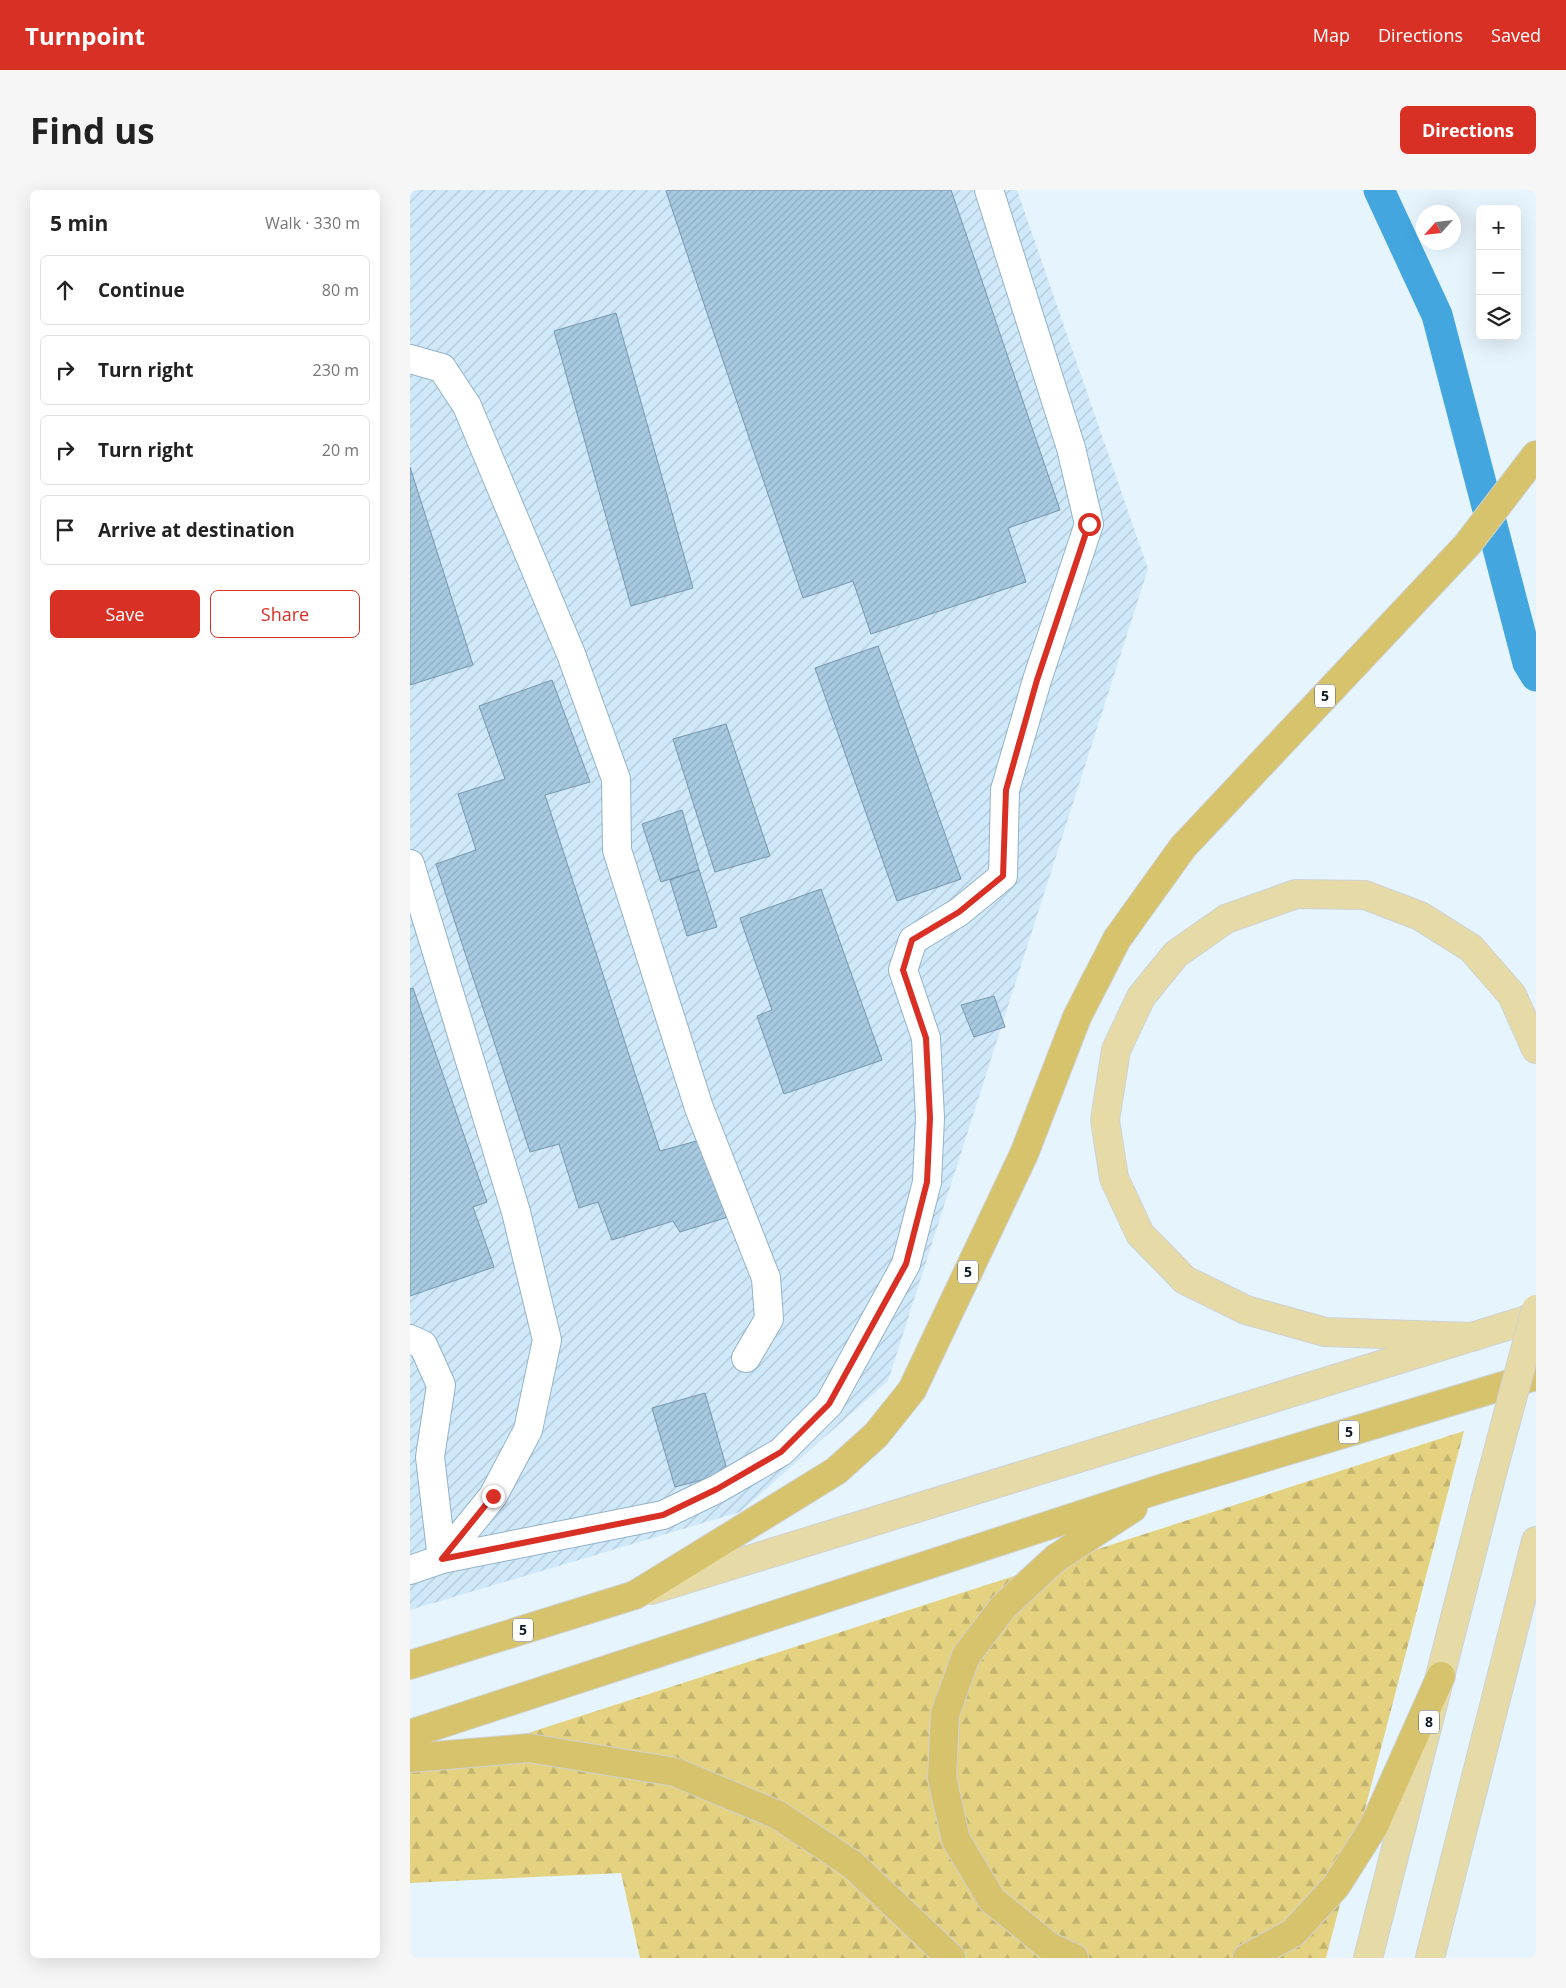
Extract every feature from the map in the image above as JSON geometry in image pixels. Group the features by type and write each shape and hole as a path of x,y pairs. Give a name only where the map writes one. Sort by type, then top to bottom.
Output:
{"highway":[{"name":"5","path":"410,1665 635,1595 836,1471 876,1434 912,1390 1024,1154 1077,1017 1117,939 1183,847 1466,545 1536,455"},
{"name":"5","path":"410,1734 1163,1488 1536,1376"},
{"path":"1074,1958 1050,1948 992,1900 956,1840 942,1778 945,1714 966,1656 1003,1607 1056,1558 1163,1488"},
{"path":"1247,1958 1293,1933 1336,1886 1374,1826 1441,1676"},
{"path":"410,1758 529,1748 675,1772 778,1815 845,1859 951,1958"}],"main road":[{"path":"1471,1338 1325,1332 1246,1310 1185,1280 1140,1234 1114,1178 1105,1120 1116,1050 1141,997 1176,954 1226,919 1296,894 1365,895 1420,916 1471,948 1512,995 1536,1049"},
{"name":"8","path":"1368,1958 1536,1309"},
{"path":"635,1595 1536,1317"},
{"path":"1430,1958 1536,1541"}],"lane":[{"path":"410,1570 442,1559 663,1515 717,1489 781,1452 829,1404 906,1264 927,1182 930,1118 926,1038 903,970 912,940 959,912 1003,876 1006,790 1037,680 1089,524 1072,448 989,190"},
{"path":"410,358 442,368 467,406 571,654 616,779 616,850 699,1108 766,1278 769,1319 746,1358"},
{"path":"410,864 516,1212 547,1340 528,1430 493,1496 442,1559"},
{"path":"410,1339 423,1345 441,1385 430,1457 442,1559"}],"shaded area":[{"path":"410,190 1017,190 1148,569 888,1381 740,1512 410,1610"}],"green space":[{"path":"1464,1431 1326,1958 640,1958 621,1873 410,1883 410,1771"}],"building":[{"path":"951,190 1060,510 1008,528 1026,582 871,634 853,581 803,598 666,191"},
{"path":"616,313 693,588 631,606 554,331"},
{"path":"410,467 473,665 410,685"},
{"path":"878,646 961,879 897,901 815,668"},
{"path":"552,680 590,782 545,795 660,1151 704,1139 728,1217 680,1232 673,1221 612,1240 598,1202 579,1208 559,1144 530,1152 436,864 476,850 458,794 505,779 479,706"},
{"path":"726,724 770,856 715,872 673,739"},
{"path":"682,810 699,870 661,882 642,824"},
{"path":"699,870 717,927 687,936 670,880"},
{"path":"821,889 882,1060 784,1094 757,1016 772,1010 740,918"},
{"path":"413,988 487,1202 473,1207 494,1267 410,1296 410,989"},
{"path":"994,996 1005,1027 974,1037 961,1005"},
{"path":"705,1393 728,1473 675,1487 652,1408"}],"waterway":[{"path":"1379,190 1437,315 1528,663 1536,676"}],"route":[{"path":"493,1496 442,1559 663,1515 717,1489 781,1452 829,1404 906,1264 927,1182 930,1118 926,1038 903,970 912,940 959,912 1003,876 1006,790 1037,680 1089,524"}]}
